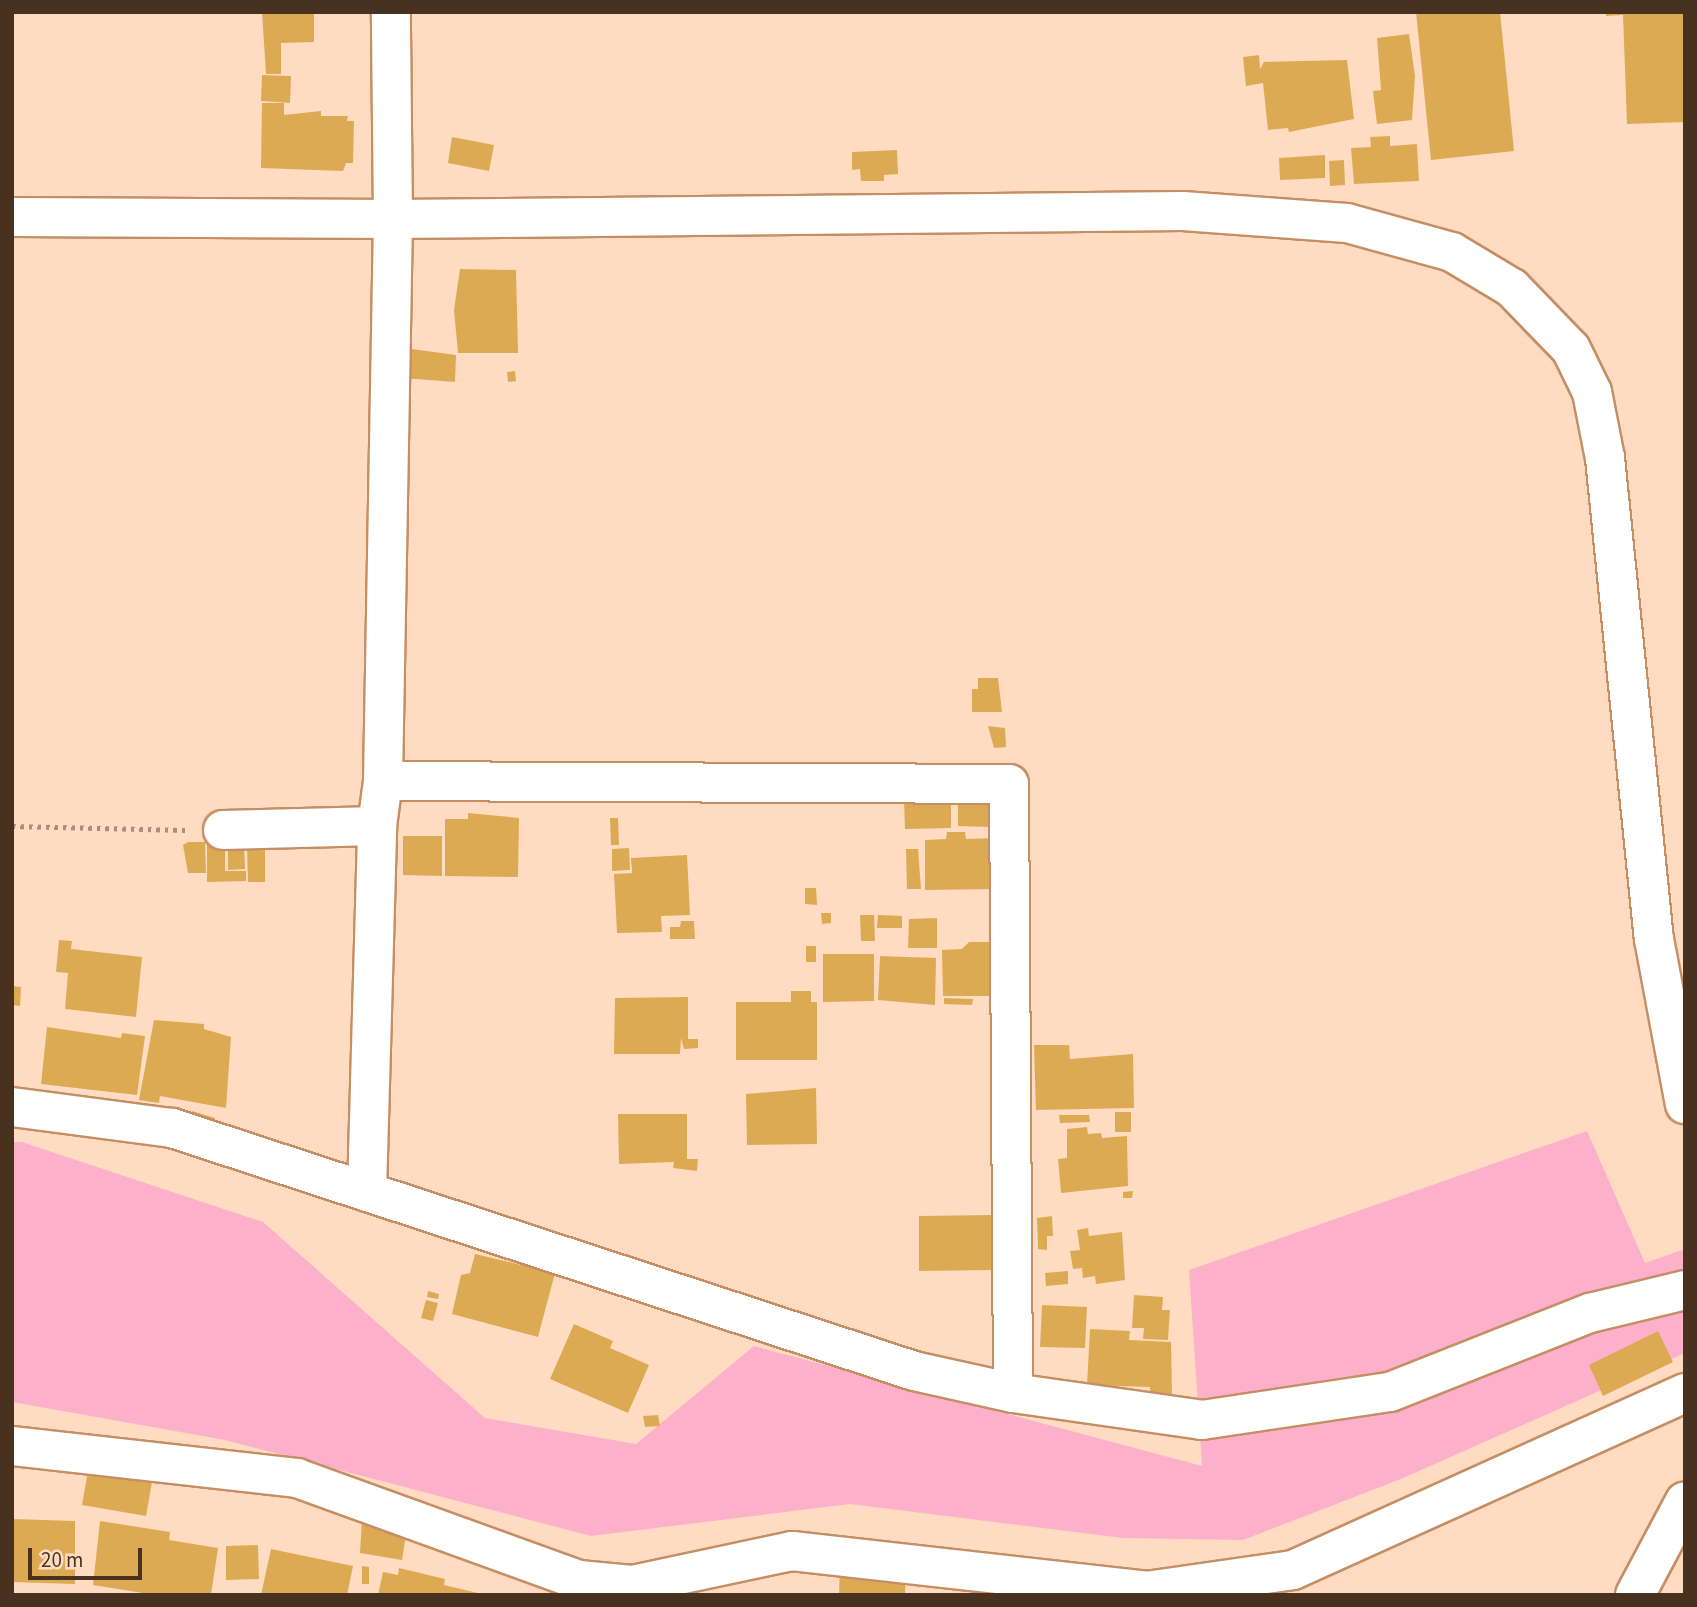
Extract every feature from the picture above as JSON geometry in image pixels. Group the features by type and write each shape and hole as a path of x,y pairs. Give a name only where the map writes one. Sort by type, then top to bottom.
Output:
{"street":[{"path":"368,1192 377,826 383,781 393,219 391,12"},
{"path":"12,217 393,219 1183,211 1347,223 1452,252 1512,288 1571,349 1592,392 1605,458 1654,939 1685,1104"},
{"path":"383,781 1009,784 1013,1393"},
{"path":"223,830 377,826"},
{"path":"12,1107 172,1128 914,1371 1013,1393 1202,1420 1390,1392 1590,1313 1685,1290"},
{"path":"12,1446 297,1478 579,1580 632,1585 792,1551 1146,1591 1293,1570 1685,1393"},
{"path":"1635,1595 1685,1501"}],"path":[{"path":"12,826 223,830"}],"shaded area":[{"path":"1587,1131 1645,1263 1685,1249 1685,1353 1401,1479 1243,1540 1123,1538 850,1504 591,1536 225,1440 12,1402 12,1142 22,1142 263,1222 485,1418 636,1444 754,1346 1202,1466 1189,1270"}],"building":[{"path":"262,12 314,12 314,42 281,43 281,74 266,74"},
{"path":"1416,12 1500,12 1514,151 1431,160"},
{"path":"1606,12 1685,12 1685,122 1627,124 1623,15 1606,16"},
{"path":"1409,34 1415,76 1412,120 1377,124 1373,91 1381,90 1377,38"},
{"path":"1259,55 1260,69 1264,62 1347,60 1354,119 1289,132 1288,128 1268,130 1263,83 1246,86 1243,57"},
{"path":"262,75 291,76 290,103 261,101"},
{"path":"262,103 284,103 284,115 321,111 321,116 348,116 347,121 354,121 353,163 346,163 343,171 261,168"},
{"path":"1390,136 1390,146 1417,144 1419,181 1354,184 1351,148 1371,147 1370,137"},
{"path":"452,137 494,145 489,171 448,163"},
{"path":"897,150 898,174 884,175 884,181 861,181 860,169 852,170 852,152"},
{"path":"1325,155 1325,178 1280,180 1279,158"},
{"path":"1344,160 1345,185 1330,186 1329,161"},
{"path":"460,269 516,270 518,353 458,353 454,310"},
{"path":"404,348 456,355 455,382 403,378"},
{"path":"515,371 516,381 508,382 507,372"},
{"path":"978,678 998,678 1002,712 972,712 972,689 978,689"},
{"path":"988,726 1005,728 1006,747 994,748"},
{"path":"951,799 951,828 905,829 904,800"},
{"path":"958,799 990,799 990,827 958,826"},
{"path":"468,813 519,818 518,877 445,876 445,819 468,819"},
{"path":"610,818 618,818 619,845 611,845"},
{"path":"947,832 965,832 966,839 997,838 998,889 925,890 925,840 946,839"},
{"path":"403,836 442,836 442,876 403,875"},
{"path":"188,842 205,842 206,873 188,873 183,845"},
{"path":"207,842 225,842 225,871 246,871 246,881 207,882"},
{"path":"228,842 244,842 245,869 228,870"},
{"path":"247,843 265,843 265,882 248,882"},
{"path":"629,848 630,870 612,871 612,849"},
{"path":"906,849 918,849 921,889 907,889"},
{"path":"687,855 690,915 661,916 662,932 617,933 614,874 632,873 631,858"},
{"path":"805,888 816,888 817,905 805,904"},
{"path":"821,913 831,913 831,923 822,924"},
{"path":"860,915 874,915 875,941 861,941"},
{"path":"878,915 902,916 902,928 877,928"},
{"path":"937,918 937,948 908,948 909,919"},
{"path":"681,921 694,921 695,939 670,939 670,927 680,927"},
{"path":"59,940 72,941 71,949 142,957 136,1017 65,1009 68,973 56,972"},
{"path":"969,942 991,942 996,996 943,996 942,950 962,949"},
{"path":"806,946 816,946 816,962 806,962"},
{"path":"823,954 874,954 874,1001 823,1002"},
{"path":"880,956 936,958 935,1005 878,1000"},
{"path":"12,986 21,987 20,1006 12,1005"},
{"path":"791,991 811,991 811,1002 817,1002 817,1060 736,1060 736,1002 791,1002"},
{"path":"688,997 688,1039 698,1039 698,1048 684,1049 681,1038 680,1054 614,1054 615,998"},
{"path":"944,998 973,999 972,1005 944,1004"},
{"path":"154,1020 204,1024 204,1029 231,1037 226,1108 160,1096 159,1103 139,1100"},
{"path":"47,1027 121,1038 122,1033 145,1036 137,1095 41,1084"},
{"path":"1034,1045 1069,1045 1070,1059 1133,1054 1134,1108 1036,1110"},
{"path":"816,1088 817,1144 747,1145 746,1094"},
{"path":"192,1111 215,1118 211,1131 189,1124"},
{"path":"1115,1112 1131,1112 1131,1132 1115,1132"},
{"path":"618,1114 687,1114 687,1159 698,1159 697,1171 673,1168 674,1162 619,1164"},
{"path":"1059,1115 1089,1115 1090,1122 1060,1123"},
{"path":"1087,1127 1088,1134 1101,1133 1102,1138 1127,1136 1128,1186 1061,1193 1058,1159 1067,1158 1067,1129"},
{"path":"1133,1191 1132,1198 1123,1198 1123,1192"},
{"path":"992,1215 993,1270 919,1271 919,1216"},
{"path":"1052,1216 1053,1236 1047,1236 1047,1250 1038,1249 1037,1218"},
{"path":"1088,1228 1089,1236 1122,1232 1125,1280 1096,1284 1095,1276 1083,1278 1082,1268 1073,1269 1070,1251 1080,1250 1077,1230"},
{"path":"475,1254 555,1273 538,1337 452,1314 461,1275 470,1273"},
{"path":"1068,1271 1068,1284 1046,1286 1045,1273"},
{"path":"428,1291 439,1294 438,1299 427,1297"},
{"path":"1134,1295 1163,1297 1162,1310 1170,1310 1168,1340 1143,1339 1144,1328 1132,1328"},
{"path":"426,1300 438,1303 433,1321 421,1318"},
{"path":"1042,1305 1087,1307 1085,1348 1040,1347"},
{"path":"574,1324 613,1341 610,1348 649,1365 628,1413 550,1379"},
{"path":"1090,1329 1130,1331 1129,1340 1171,1342 1172,1396 1150,1396 1150,1387 1087,1385"},
{"path":"1658,1331 1673,1362 1603,1396 1589,1365"},
{"path":"658,1415 660,1426 645,1427 643,1416"},
{"path":"88,1471 152,1482 146,1516 82,1505"},
{"path":"12,1519 75,1521 75,1584 12,1582"},
{"path":"362,1519 407,1529 402,1560 360,1553"},
{"path":"100,1521 170,1532 169,1540 218,1548 211,1595 155,1595 93,1585"},
{"path":"258,1545 259,1579 226,1580 226,1546"},
{"path":"271,1549 353,1566 347,1595 261,1595"},
{"path":"840,1564 906,1573 905,1595 839,1595"},
{"path":"362,1566 369,1567 369,1584 362,1584"},
{"path":"399,1568 445,1579 444,1585 486,1595 378,1595 383,1572 398,1575"}]}
